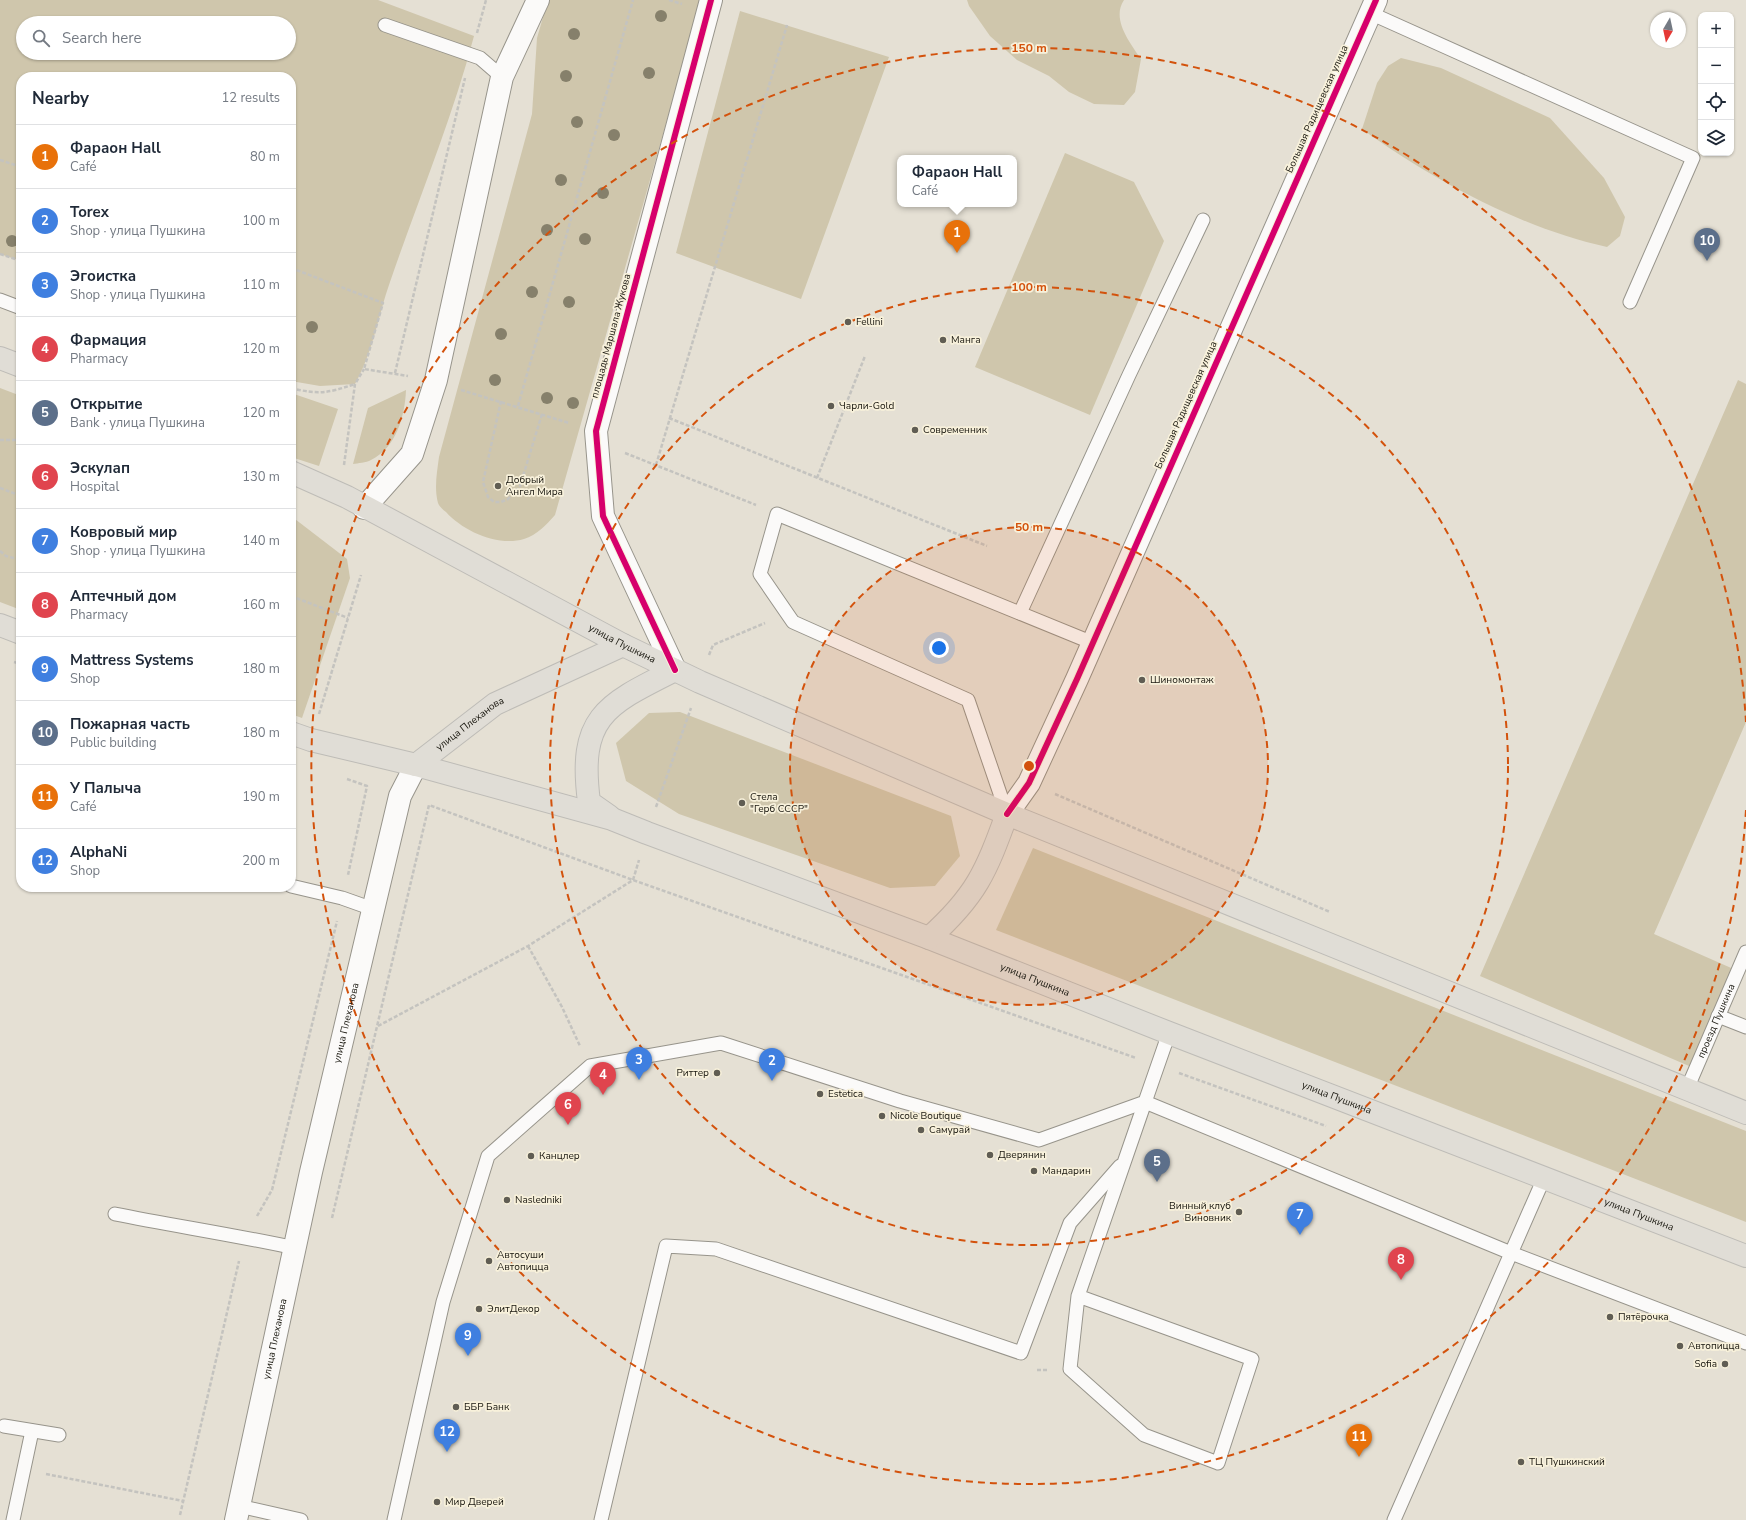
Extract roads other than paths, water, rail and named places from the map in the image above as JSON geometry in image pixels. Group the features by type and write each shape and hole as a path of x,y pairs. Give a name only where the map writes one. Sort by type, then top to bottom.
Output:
{"main road":[{"path":"0,358 16,364"},
{"name":"улица Пушкина","path":"296,474 347,497 364,508 623,645 700,682 1006,814 1746,1113"},
{"path":"0,625 16,631"},
{"name":"улица Плеханова","path":"416,765 495,704 623,645"},
{"path":"612,819 589,802 586,776 587,751 591,734 609,708 636,689 675,670"},
{"name":"улица Пушкина","path":"296,735 311,740 416,765 612,819 929,938 1169,1033 1746,1256"},
{"path":"929,938 953,917 979,884 990,860 1006,814"}],"street":[{"path":"364,508 412,454 436,380 502,76 538,0"},
{"name":"площадь Маршала Жукова","path":"675,670 603,516 596,431 711,0"},
{"name":"Большая Радищевская улица","path":"1006,814 1029,783 1373,6"},
{"name":"улица Плеханова","path":"238,1513 295,1248 400,796 416,765"}],"lane":[{"path":"1373,6 1693,158 1630,302"},
{"path":"385,25 480,58 502,76"},
{"path":"1020,613 1132,368 1202,220"},
{"path":"0,300 16,306"},
{"path":"1006,814 968,700 793,622 760,574 777,514 1092,643"},
{"path":"296,887 342,898 374,909"},
{"name":"проезд Пушкина","path":"1686,1089 1746,952"},
{"path":"1718,1016 1746,1027"},
{"path":"1078,1296 1252,1359 1218,1463 1144,1435 1070,1369 1078,1296 1124,1161 1159,1066 1169,1033"},
{"path":"394,1520 443,1302 488,1156 590,1066 721,1042 900,1101 1039,1140 1145,1102 1511,1253 1746,1343"},
{"path":"601,1520 666,1246 716,1249 1020,1353 1070,1223 1124,1161"},
{"path":"1394,1520 1544,1178"},
{"path":"115,1214 200,1231 246,1237 295,1248"},
{"path":"4,1426 59,1435"},
{"path":"13,1520 32,1431"},
{"path":"238,1513 301,1520"}],"place":[{"name":"Фараон Hall","path":"957,253"},
{"name":"Пожарная часть","path":"1707,261"},
{"name":"Fellini","path":"848,322"},
{"name":"Манга","path":"943,340"},
{"name":"Чарли-Gold","path":"831,406"},
{"name":"Современник","path":"915,430"},
{"name":"Добрый Ангел Мира","path":"498,486"},
{"name":"Шиномонтаж","path":"1142,680"},
{"name":"Стела \"Герб СССР\"","path":"742,803"},
{"name":"Риттер","path":"717,1073"},
{"name":"Эгоистка","path":"639,1080"},
{"name":"Torex","path":"772,1081"},
{"name":"Estetica","path":"820,1094"},
{"name":"Фармация","path":"603,1095"},
{"name":"Nicole Boutique","path":"882,1116"},
{"name":"Эскулап","path":"568,1125"},
{"name":"Самурай","path":"921,1130"},
{"name":"Дверянин","path":"990,1155"},
{"name":"Канцлер","path":"531,1156"},
{"name":"Мандарин","path":"1034,1171"},
{"name":"Открытие","path":"1157,1182"},
{"name":"Nasledniki","path":"507,1200"},
{"name":"Винный клуб Виновник","path":"1239,1212"},
{"name":"Ковровый мир","path":"1300,1235"},
{"name":"Автосуши Автопицца","path":"489,1261"},
{"name":"Аптечный дом","path":"1401,1280"},
{"name":"ЭлитДекор","path":"479,1309"},
{"name":"Пятёрочка","path":"1610,1317"},
{"name":"Автопицца","path":"1680,1346"},
{"name":"Mattress Systems","path":"468,1356"},
{"name":"Sofia","path":"1725,1364"},
{"name":"ББР Банк","path":"456,1407"},
{"name":"AlphaNi","path":"447,1452"},
{"name":"У Палыча","path":"1359,1457"},
{"name":"ТЦ Пушкинский","path":"1521,1462"},
{"name":"Мир Дверей","path":"437,1502"}]}
